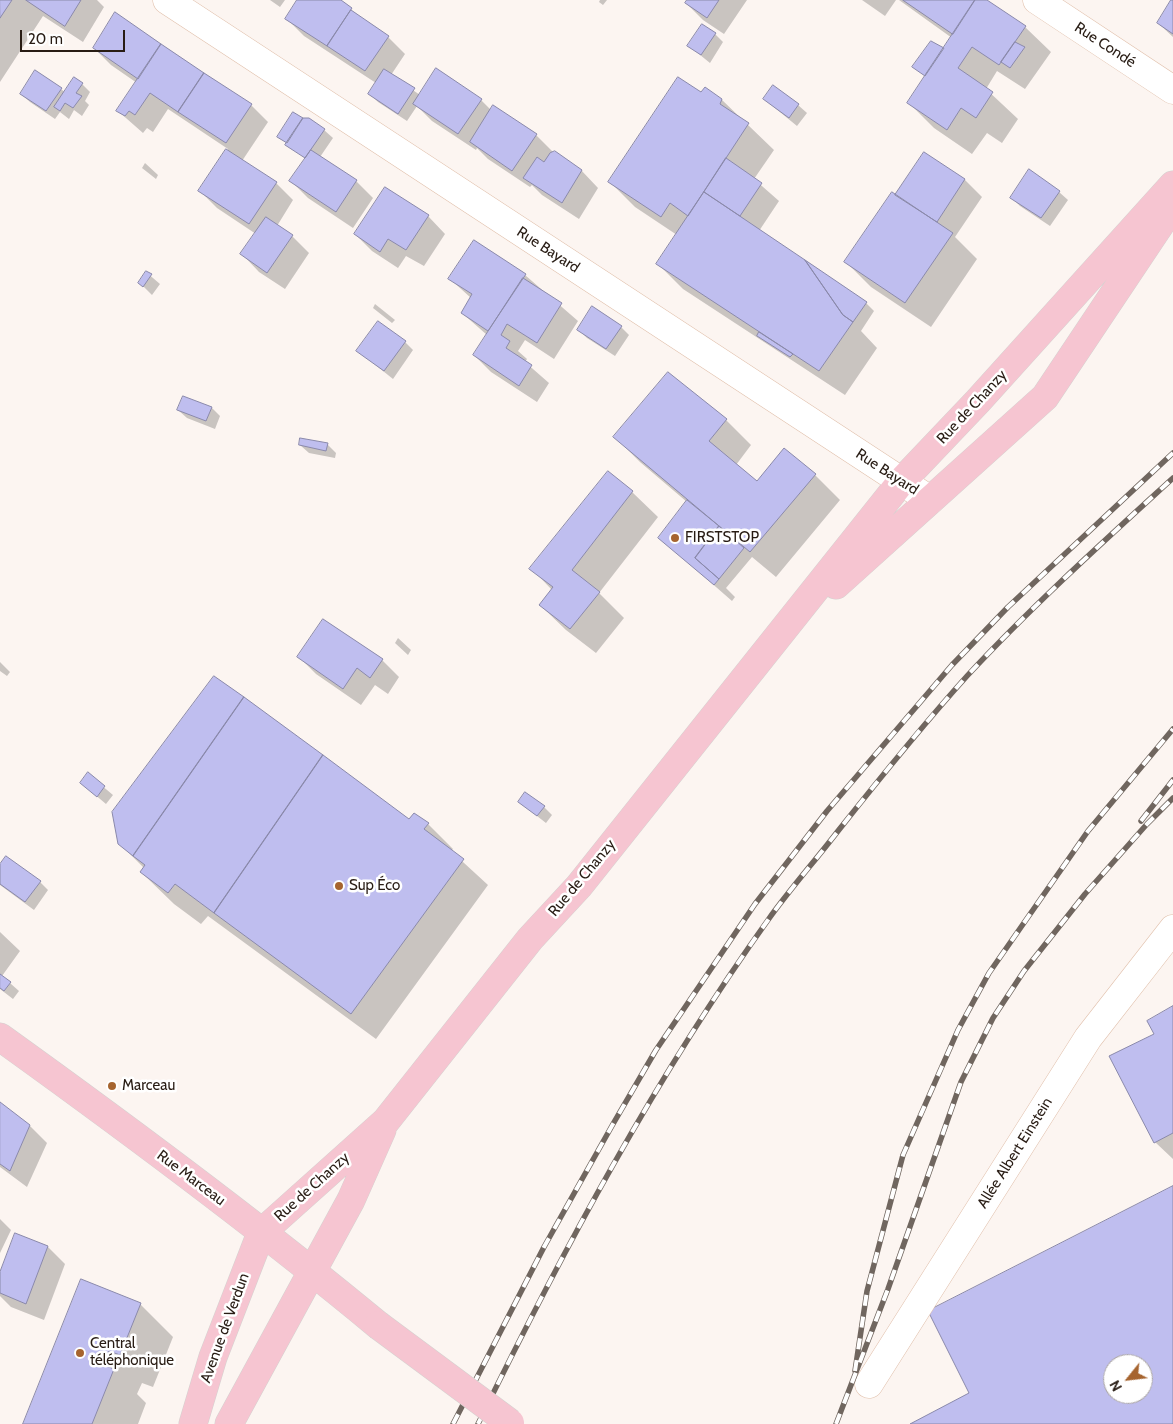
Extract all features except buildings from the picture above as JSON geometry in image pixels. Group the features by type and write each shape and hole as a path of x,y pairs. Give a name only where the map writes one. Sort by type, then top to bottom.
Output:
{"main road":[{"name":"Rue de Chanzy","path":"261,1233 386,1121 530,939 579,886 690,744 779,636 901,482 978,401 1173,184"},
{"name":"Rue de Chanzy","path":"779,636 1045,397 1173,205"},
{"name":"Rue Marceau","path":"0,1037 198,1183 312,1271 378,1325 511,1424"},
{"name":"Rue de Chanzy","path":"312,1271 351,1200 386,1121"},
{"name":"Avenue de Verdun","path":"193,1424 213,1356 261,1233"},
{"path":"229,1424 312,1271"}],"street":[{"name":"Rue Bayard","path":"167,0 930,500"},
{"name":"Rue Condé","path":"1037,0 1173,90"},
{"name":"Allée Albert Einstein","path":"869,1384 1088,1038 1173,929"}],"railway":[{"path":"453,1424 544,1247 613,1124 656,1050 755,904 827,811 952,665 1008,607 1173,453"},
{"path":"478,1424 543,1294 612,1166 687,1041 776,909 885,772 967,676 1042,599 1173,478"},
{"path":"855,1371 867,1291 903,1155 958,1030 989,973 1088,831 1173,729"},
{"path":"1141,821 1173,780"},
{"path":"836,1424 888,1289 961,1082 993,1018 1024,971 1085,894 1147,824 1173,798"}],"place":[{"name":"FIRSTSTOP","path":"675,538"},
{"name":"Sup Éco","path":"339,886"},
{"name":"Marceau","path":"112,1086"},
{"name":"Central téléphonique","path":"80,1353"}]}
